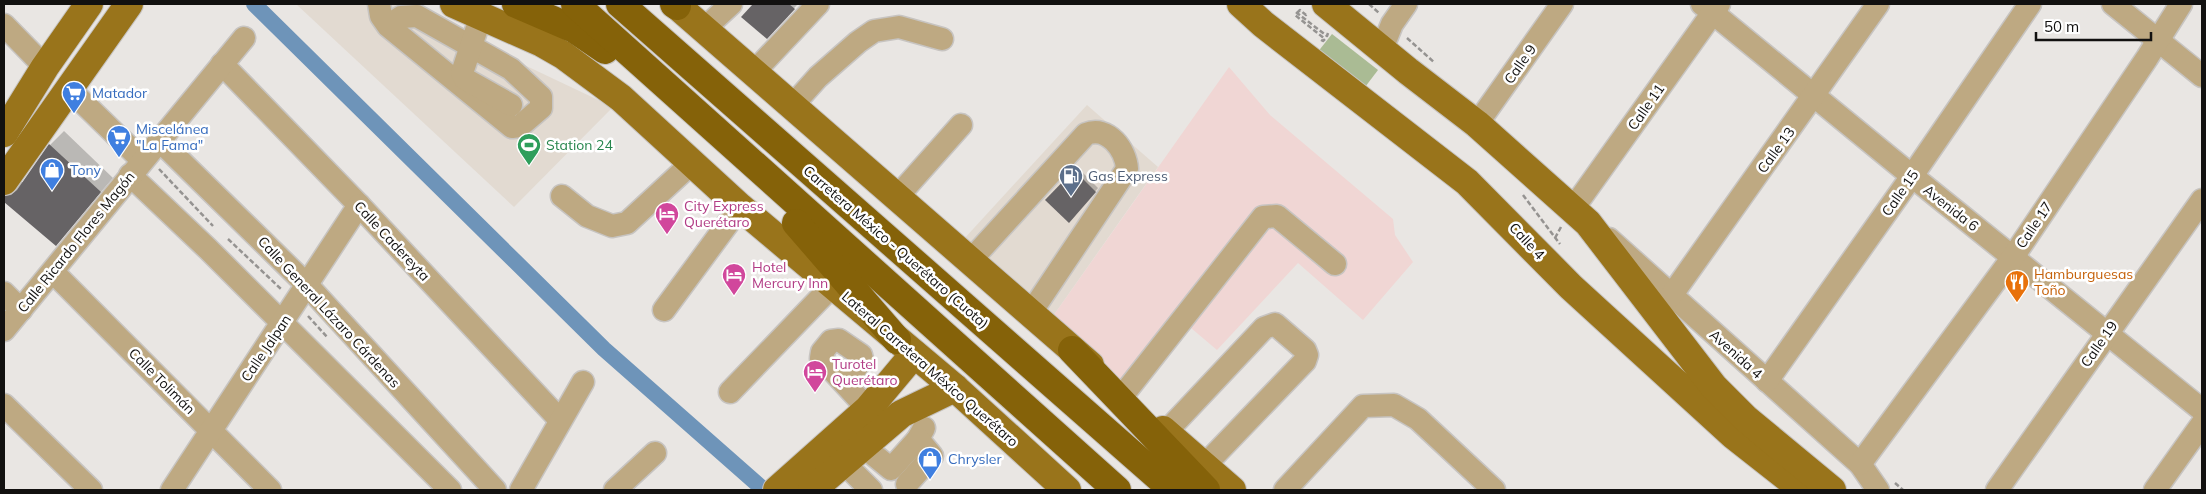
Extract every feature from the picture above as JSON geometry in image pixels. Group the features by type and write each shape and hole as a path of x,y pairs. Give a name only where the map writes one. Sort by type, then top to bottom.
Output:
{"highway":[{"path":"516,4 574,29 681,99"},
{"path":"575,4 1116,490"},
{"name":"Carretera México - Querétaro (Cuota)","path":"620,4 1173,490"},
{"path":"721,136 906,347"},
{"path":"1072,350 1205,478"}],"main road":[{"path":"4,133 45,67 89,4"},
{"path":"4,181 129,4"},
{"name":"Lateral Carretera México Querétaro","path":"454,4 542,43 563,55 621,98 740,207 955,388 1067,490"},
{"name":"Calle 4","path":"1241,4 1263,24 1467,182 1493,206 1553,247 1733,435 1803,490"},
{"path":"680,6 753,74 1166,432 1205,478 1232,490"},
{"path":"1316,9 1382,49 1477,124 1580,217 1714,387 1745,418 1832,490"},
{"path":"776,490 868,409 906,347"},
{"path":"812,490 901,414 955,388"}],"street":[{"path":"379,4 381,16 388,26 506,111"},
{"path":"704,29 731,4"},
{"path":"1382,49 1392,24 1406,4"},
{"name":"Calle 9","path":"1477,124 1562,4"},
{"name":"Calle 13","path":"1671,296 1878,4"},
{"name":"Calle 15","path":"1767,381 1912,176 2030,4"},
{"path":"2114,4 2202,76"},
{"name":"Calle 17","path":"1860,464 2013,257 2181,4"},
{"path":"753,74 810,7"},
{"name":"Avenida 6","path":"1712,7 1814,96 2202,410"},
{"name":"Calle 11","path":"1580,217 1712,7"},
{"path":"388,26 401,17 417,16 511,69 530,87 506,111"},
{"path":"481,16 462,73 465,78 506,111"},
{"path":"4,25 45,67"},
{"path":"792,106 818,77 874,30 899,27 942,39"},
{"name":"Calle Ricardo Flores Magón","path":"4,330 244,38"},
{"name":"Calle Cadereyta","path":"222,64 360,205 560,420"},
{"name":"Calle General Lázaro Cárdenas","path":"68,88 144,158 301,294 495,490"},
{"path":"897,197 961,125"},
{"path":"970,261 1086,134 1094,131 1104,132 1126,155 1127,169 1030,314"},
{"name":"Calle General Lázaro Cárdenas","path":"144,158 282,324 450,490"},
{"path":"562,196 587,216 612,226 627,224 692,163"},
{"name":"Calle 19","path":"1997,490 2202,200"},
{"name":"Calle Jalpan","path":"172,490 360,205"},
{"path":"664,310 740,207"},
{"path":"1123,395 1264,216 1277,216 1335,264"},
{"name":"Avenida 4","path":"1580,217 1622,249 1671,296 1860,464 1878,490"},
{"name":"Calle Tolimán","path":"53,272 270,490"},
{"path":"730,392 833,284"},
{"path":"4,293 21,310"},
{"path":"1166,432 1264,328 1275,324 1305,350 1307,355 1305,362 1205,478"},
{"path":"521,490 583,382"},
{"path":"846,383 868,409"},
{"path":"4,405 91,490"},
{"path":"1284,490 1363,406 1394,405 1418,419 1494,490"},
{"path":"2154,490 2202,424"},
{"path":"854,454 900,481 932,456 921,434"},
{"path":"615,490 655,453"},
{"path":"854,454 871,490"}],"path":[{"path":"1315,37 1323,42 1325,39 1295,15 1297,13 1327,36 1329,33 1316,9"},
{"path":"144,158 214,226"},
{"path":"1521,192 1553,247 1580,217"},
{"path":"228,238 301,294"}],"shaded area":[{"path":"296,4 396,4 613,107 514,207"},
{"path":"1229,67 1270,115 1393,219 1395,235 1413,262 1363,320 1298,263 1217,350 1191,328 1132,392 1051,319"},
{"path":"1087,105 1158,167 1051,319 963,240"}],"green space":[{"path":"1332,34 1378,70 1359,95 1313,58"}],"building":[{"path":"753,4 789,4 795,9 767,39 741,17"},
{"name":"Tony","path":"49,144 101,192 56,246 4,202 4,196 11,195 17,190"},
{"name":"Gas Express","path":"1074,170 1096,192 1069,223 1045,200"}],"waterway":[{"path":"254,4 604,349 764,490"}],"place":[{"name":"Matador","path":"74,114"},
{"name":"Miscelánea \"La Fama\"","path":"119,158"},
{"name":"Station 24","path":"529,166"},
{"name":"Tony","path":"52,191"},
{"name":"Gas Express","path":"1071,197"},
{"name":"City Express Querétaro","path":"667,235"},
{"name":"Hotel Mercury Inn","path":"734,296"},
{"name":"Hamburguesas Toño","path":"2017,303"},
{"name":"Turotel Querétaro","path":"815,393"},
{"name":"Chrysler","path":"930,480"}]}
